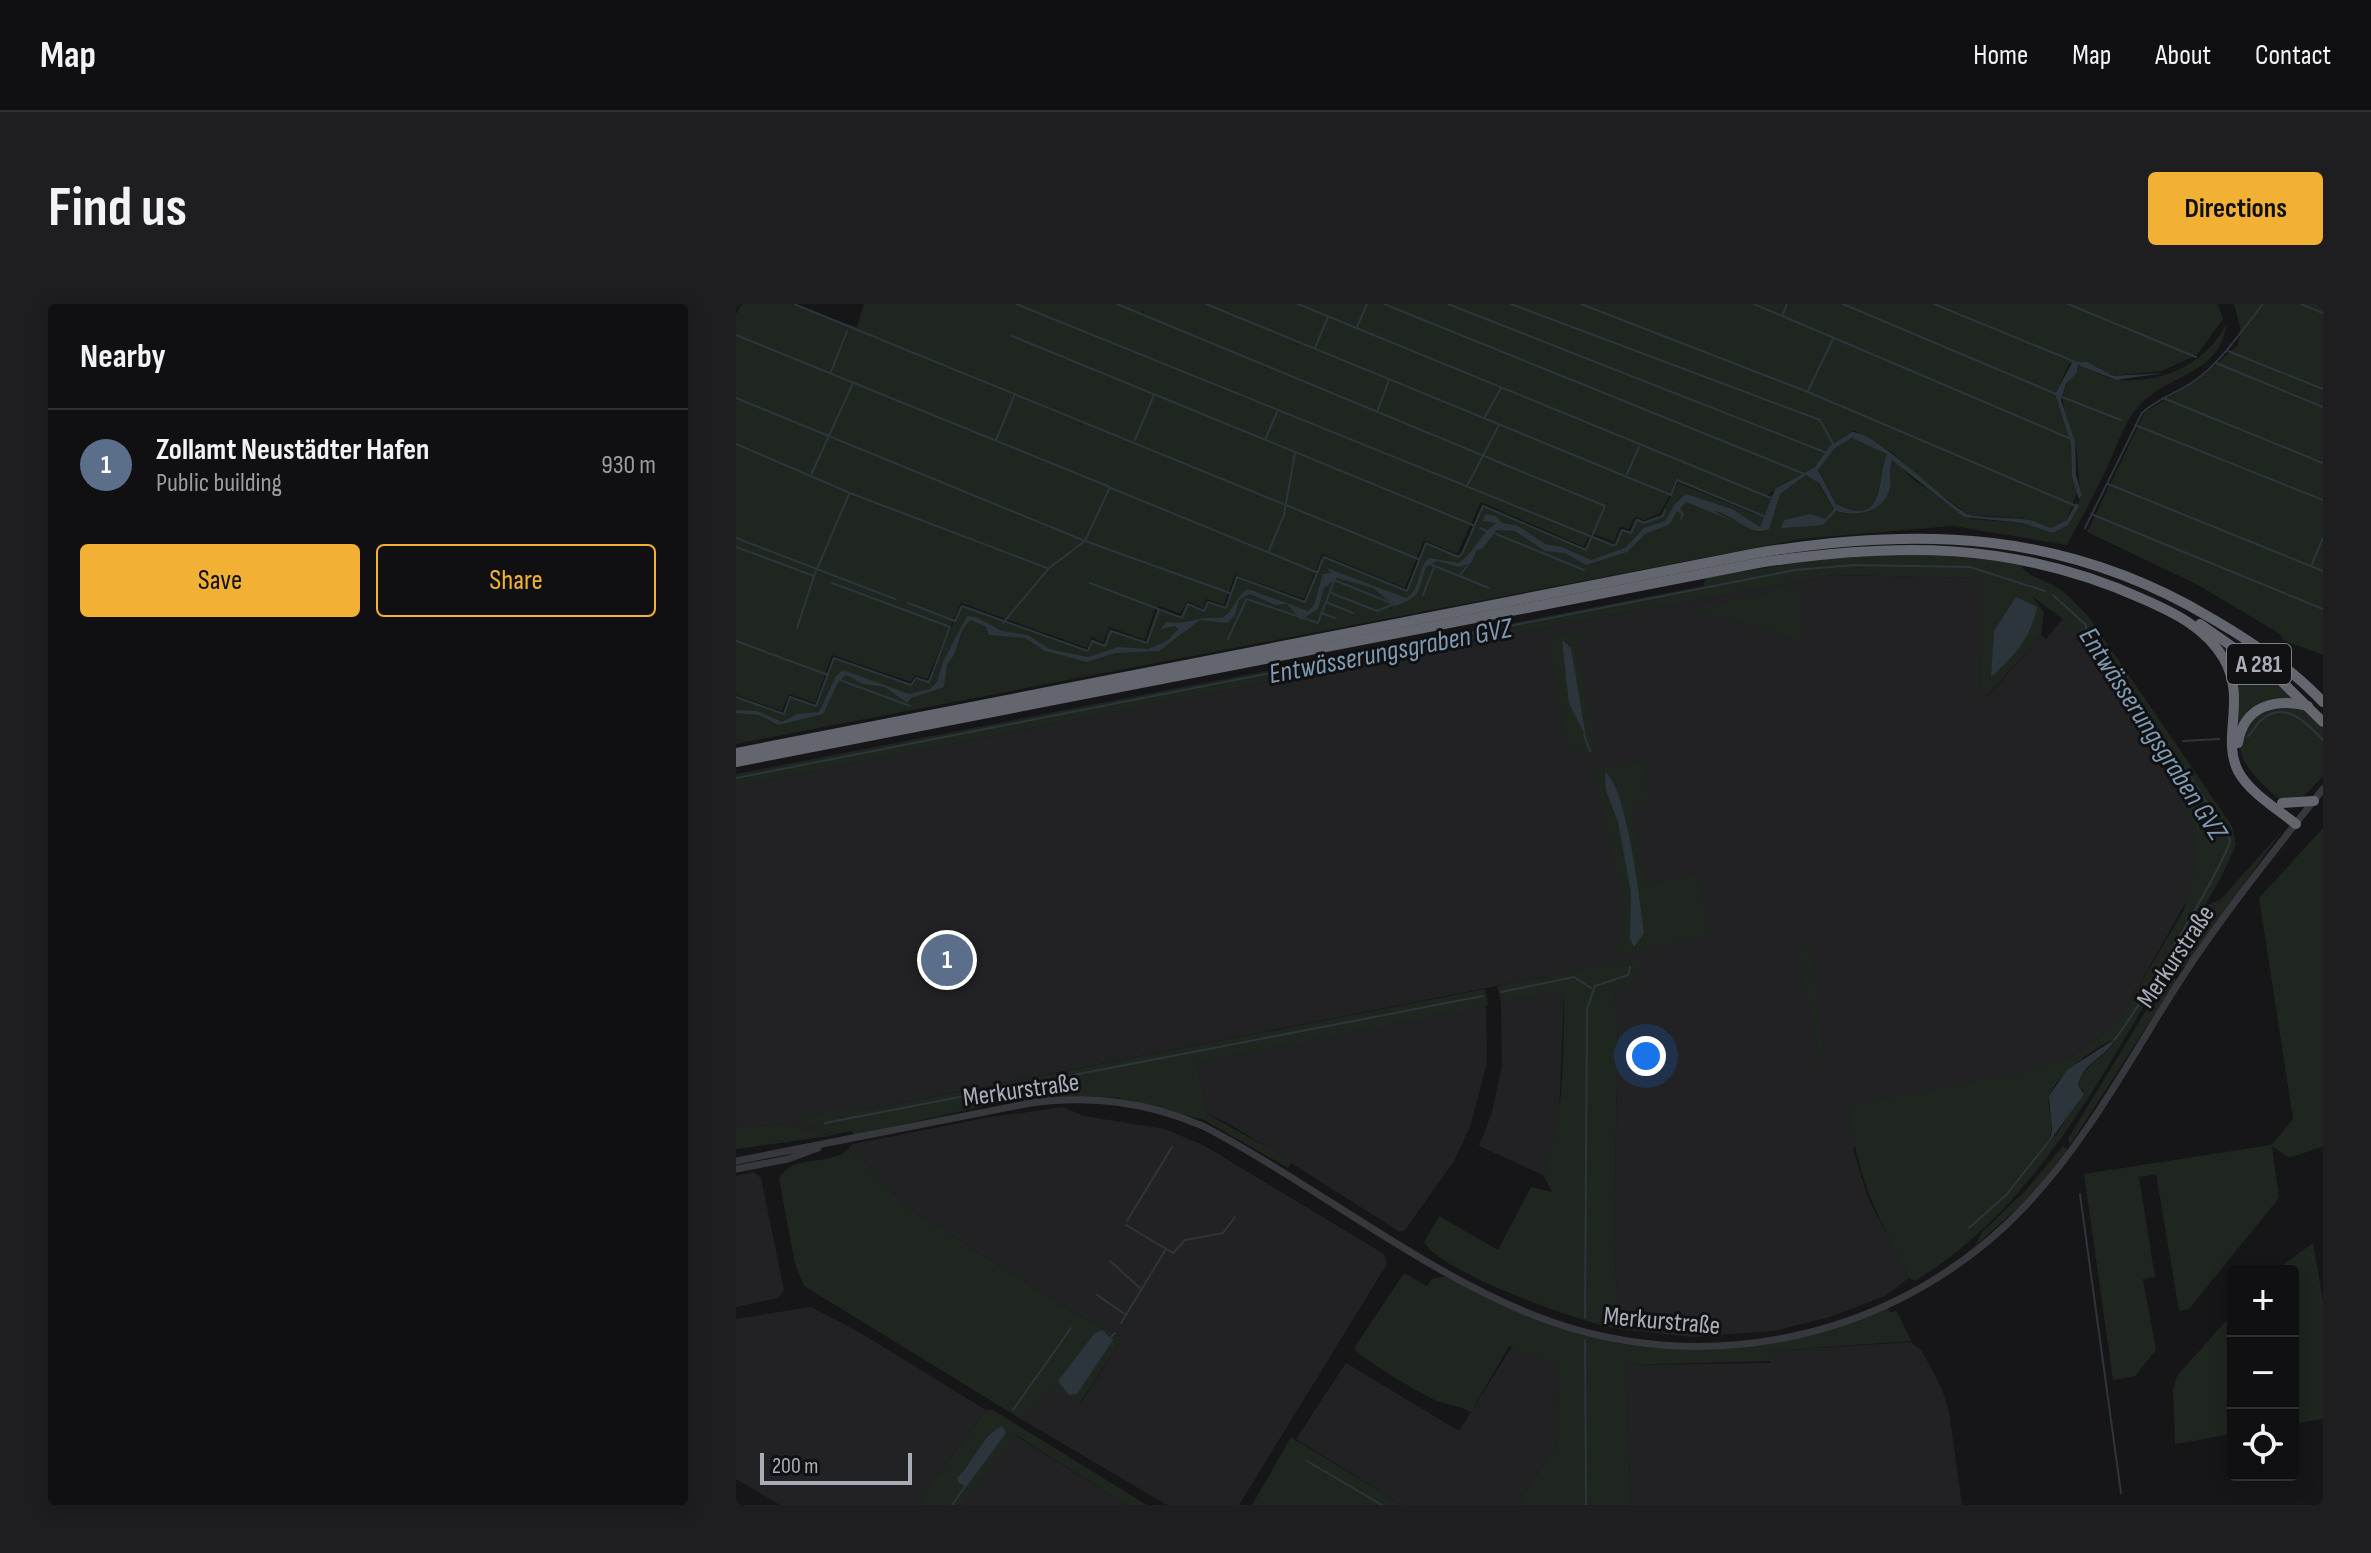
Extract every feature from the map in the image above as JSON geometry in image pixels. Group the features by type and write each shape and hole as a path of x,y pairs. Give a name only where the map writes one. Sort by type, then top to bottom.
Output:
{"highway":[{"name":"A 281","path":"736,753 1757,553 1903,536 1961,538 2034,548 2135,578 2194,607 2256,646 2323,702"},
{"name":"A 281","path":"736,762 1758,563 1863,549 1941,548 2028,560 2128,592 2187,621 2199,623 2228,642 2280,680 2323,722"},
{"path":"2187,621 2209,638 2231,674 2237,709 2232,749 2239,773 2298,821"},
{"path":"2298,821 2247,773 2238,749 2240,732 2247,717 2258,708 2273,703 2308,706"},
{"path":"2282,803 2314,801"}],"street":[{"name":"Merkurstraße","path":"736,1161 1051,1101 1101,1099 1145,1105 1203,1126 1470,1285 1553,1323 1609,1338 1675,1346 1738,1345 1802,1335 1858,1318 1907,1296 1968,1257 2008,1223 2073,1148 2184,975 2323,789"},
{"name":"Merkurstraße","path":"736,1169 788,1159 843,1140"}],"shaded area":[{"path":"742,304 790,304 857,327 864,304 2218,304 2223,319 2197,355 2162,371 2112,376 2082,361 2069,364 2055,394 2071,444 2072,477 2078,490 2067,520 2051,528 2022,518 1969,515 1924,482 1893,453 1855,431 1836,443 1813,468 1773,491 1755,513 1678,481 1660,513 1644,520 1635,517 1629,529 1620,527 1614,542 1590,533 1584,547 1481,502 1457,554 1424,540 1405,588 1322,554 1304,599 1235,575 1224,605 1206,599 1203,608 1187,601 1181,614 1159,606 1155,609 1145,640 1109,627 1103,642 1091,637 1087,648 961,603 927,679 915,675 911,682 832,655 815,703 789,694 782,711 736,695 736,314"},
{"path":"2234,304 2323,304 2323,655 2283,640 2280,634 2198,585 2087,532 2145,412 2197,381 2237,346 2241,332"},
{"path":"2226,325 2222,340 2206,362 2157,391 2131,416 2067,545 1953,526 1801,539 736,744 736,697 783,713 790,696 815,705 833,657 911,684 916,677 928,681 961,605 1087,650 1092,639 1104,644 1109,629 1146,642 1157,609 1181,616 1187,602 1203,610 1207,601 1225,607 1236,576 1304,601 1322,556 1406,590 1425,542 1458,555 1464,549 1482,504 1584,549 1591,535 1614,544 1621,529 1630,531 1636,518 1644,521 1661,515 1678,483 1755,514 1764,497 1780,494 1806,475 1815,478 1835,511 1850,513 1867,510 1886,496 1890,485 1891,461 1894,460 1914,480 1971,519 2023,523 2053,533 2068,525 2082,495 2075,443 2063,398 2064,390 2077,373 2078,365 2119,380 2167,374 2195,360 2217,339"},
{"path":"2073,361 2087,362 2113,376 2164,373 2116,380 2078,365 2077,373 2066,384 2061,400 2075,441 2076,475 2082,495 2079,499 2072,477 2071,444 2055,394"},
{"path":"1852,432 1863,435 1970,515 2026,519 2051,528 2067,520 2076,503 2079,506 2068,525 2053,533 2023,523 1964,517 1892,460 1890,487 1882,503 1861,513 1836,511 1823,525 1781,528 1784,520 1811,514 1825,519 1834,509 1819,483 1806,475 1780,494 1769,529 1762,531 1686,502 1680,508 1684,514 1680,522 1681,514 1677,511 1670,524 1645,534 1627,552 1586,565 1565,553 1545,551 1515,531 1497,530 1482,549 1477,550 1471,563 1459,567 1437,561 1426,567 1415,596 1395,606 1373,588 1337,578 1324,588 1318,609 1301,620 1287,604 1275,605 1250,594 1239,600 1235,615 1227,623 1200,620 1159,651 1115,653 1087,662 1045,651 1025,638 989,635 986,627 971,620 947,664 944,687 911,698 907,703 885,687 863,684 846,675 839,681 823,714 778,725 759,715 736,713 736,710 757,711 782,722 797,714 819,712 836,676 843,670 909,694 930,689 937,682 943,662 967,616 976,617 1002,631 1028,635 1049,649 1088,657 1119,647 1149,649 1168,640 1178,629 1175,626 1161,629 1166,622 1222,618 1248,589 1308,611 1314,605 1323,574 1331,573 1327,568 1406,598 1415,590 1422,568 1429,558 1459,563 1469,554 1497,523 1483,521 1485,514 1496,516 1502,523 1518,526 1545,544 1562,547 1591,560 1625,548 1644,528 1665,521 1675,504 1686,494 1732,509 1760,527 1775,489 1815,467 1830,446","holes":["1852,438 1887,454 1872,506 1852,510 1836,504 1818,470 1834,449"]},
{"path":"1855,437 1887,454 1876,497 1872,505 1864,510 1852,510 1836,504 1818,469 1834,449"},
{"path":"1918,553 2019,563 2033,576 2061,590 2089,617 2232,826 2236,844 2202,912 2056,1145 1993,1220 1956,1252 1915,1281 1909,1278 1870,1195 1857,1153 1850,1106 2039,1069 2072,1056 2107,1031 2124,1011 2184,910 2196,863 2195,836 2185,796 2176,777 2083,640 2065,621 2032,596 2044,612 2041,635 1987,696 1980,696 1982,578 1834,575 1542,628 736,786 736,774 1703,586 1706,578 1810,560","holes":["2115,1039 2084,1072 2078,1087 2084,1091 2056,1135 2049,1137 2049,1098 2052,1090 2076,1064"]},
{"path":"1834,575 1983,578 1980,696 1988,696 2041,635 2046,639 2064,617 2088,644 2178,775 2199,834 2197,883 2124,1011 2107,1031 2072,1056 1853,1148 1868,1198 1909,1278 1885,1296 1830,1317 1773,1331 1692,1337 1619,1329 1614,1244 1618,1017 1614,991 1553,975 876,1108 806,1115 803,1122 836,1134 830,1136 785,1124 736,1128 736,786 1542,628"},
{"path":"1799,585 1802,641 1694,609"},
{"path":"2016,597 2037,607 2031,628 2007,662 1991,677 1994,631"},
{"path":"1602,626 1602,630 1574,637 1599,753 1579,757 1577,746 1568,748 1548,641 1553,637"},
{"path":"2210,635 2301,703 2267,702 2236,736 2239,704"},
{"path":"1562,640 1571,648 1586,737 1569,703"},
{"path":"2278,704 2302,709 2323,728 2323,776 2303,797 2280,800 2254,775 2240,750 2246,726"},
{"path":"1643,761 1650,801 1631,805 1647,884 1697,875 1709,933 1616,957 1625,911 1594,771"},
{"path":"1605,772 1620,799 1636,872 1644,933 1634,947 1630,939 1631,892 1618,822 1606,790"},
{"path":"2323,828 2323,1147 2288,1157 2272,1146 2279,1198 2189,1309 2179,1311 2156,1174 2139,1177 2155,1277 2143,1279 2156,1350 2135,1376 2113,1380 2084,1174 2271,1145 2293,1119 2259,898"},
{"path":"2280,833 2186,967 2178,968 2175,960 2208,905 2221,899"},
{"path":"1810,942 1828,1093 1798,953 1800,946"},
{"path":"1642,958 1638,980 1614,991 1618,1017 1614,1244 1619,1329 1545,1307 1483,1281 1435,1254 1424,1242 1439,1216 1498,1250 1531,1187 1552,1192 1543,1175 1559,1107 1564,991 1501,1002 1497,986"},
{"path":"2172,972 2176,981 2070,1145 2068,1139"},
{"path":"1485,989 1488,1005 1197,1063 1207,1114 1292,1161 1288,1168 1204,1120 1119,1098 1075,1097 1003,1102 855,1135 851,1131 836,1134 802,1122 806,1114 876,1108"},
{"path":"1564,990 1559,1119 1554,1148 1543,1175 1479,1146 1492,1112 1502,1065 1501,1002"},
{"path":"1486,1005 1487,1063 1470,1127 1454,1161 1405,1230 1400,1232 1230,1124 1207,1114 1197,1063"},
{"path":"2115,1039 2084,1071 2078,1086 2084,1094 2049,1142 2052,1130 2049,1096 2067,1070"},
{"path":"1063,1107 1084,1116 1165,1129 1205,1146 1384,1254 1387,1264 1239,1505 1167,1505 1021,1419 1056,1383 1080,1404 1123,1338 1068,1309 905,1206 869,1166 848,1149 853,1144 985,1118"},
{"path":"785,1124 830,1136 736,1149 736,1128"},
{"path":"2063,1146 2067,1150 2033,1194 1975,1246 1982,1232 2025,1191"},
{"path":"848,1149 869,1166 905,1206 1068,1309 1123,1338 1079,1404 1056,1384 1021,1419 804,1286 795,1264 779,1179 793,1166 831,1158"},
{"path":"754,1172 761,1178 784,1290 778,1298 736,1307 736,1176"},
{"path":"2313,1243 2323,1302 2323,1419 2299,1423 2299,1265 2282,1265"},
{"path":"1404,1273 1427,1286 1432,1279 1447,1276 1553,1326 1637,1346 1680,1349 1765,1344 1848,1324 1888,1308 1890,1312 1897,1311 1911,1341 1770,1351 1770,1361 1625,1365 1631,1505 1517,1505 1558,1442 1559,1367 1509,1346 1471,1412 1433,1399 1394,1377 1354,1348"},
{"path":"811,1307 859,1332 986,1410 916,1505 780,1505 736,1479 736,1319"},
{"path":"2227,1320 2227,1435 2175,1444 2173,1389 2177,1376"},
{"path":"1102,1330 1113,1340 1077,1394 1069,1395 1058,1381 1094,1334"},
{"path":"1911,1342 1922,1351 1942,1389 1949,1411 1962,1505 1631,1505 1625,1365 1770,1363 1770,1351"},
{"path":"1513,1345 1559,1367 1558,1442 1517,1505 1402,1505 1296,1439 1346,1363 1459,1431"},
{"path":"986,1410 993,1410 1147,1505 1127,1505 1016,1435 961,1505 916,1505"},
{"path":"1002,1426 1006,1433 966,1487 958,1482 957,1478 983,1442"},
{"path":"1015,1435 1127,1505 961,1505"},
{"path":"1291,1437 1402,1505 1252,1505"}],"waterway":[{"path":"794,304 1418,559"},
{"path":"1016,304 1612,545 1616,545 1622,530 1631,533 1637,520 1644,523 1663,516 1665,510"},
{"path":"1090,583 1182,618 1188,604 1204,611 1208,602 1226,608 1237,577 1305,602 1324,557 1407,591 1426,543 1458,557 1483,506 1586,550 1605,506 1117,304"},
{"path":"1206,304 1671,495 1677,480 1766,517"},
{"path":"1298,304 1771,498"},
{"path":"1357,327 1367,304"},
{"path":"1384,304 1802,473"},
{"path":"1448,304 1827,453"},
{"path":"1511,304 1820,420 1833,444"},
{"path":"1581,304 1808,392 2076,506"},
{"path":"1754,304 2069,438"},
{"path":"1783,314 1787,304"},
{"path":"1843,304 2056,394"},
{"path":"1934,304 2073,361"},
{"path":"2068,304 2196,357"},
{"path":"2085,528 2142,413 2210,368 2263,304"},
{"path":"2301,304 2323,313"},
{"path":"1315,348 1328,317"},
{"path":"831,372 847,331"},
{"path":"736,335 1110,487 1085,541 1049,568 1003,623"},
{"path":"1012,336 1473,525"},
{"path":"1808,391 1833,339"},
{"path":"2228,351 2323,389"},
{"path":"2216,363 2323,407"},
{"path":"1377,412 1389,380"},
{"path":"811,475 853,383"},
{"path":"1485,417 1501,388"},
{"path":"996,440 1015,394"},
{"path":"1135,440 1154,395"},
{"path":"2062,397 2121,420"},
{"path":"736,398 1085,541 1230,593"},
{"path":"2163,398 2323,463"},
{"path":"1265,440 1278,410"},
{"path":"1467,486 1499,425"},
{"path":"2135,425 2323,500"},
{"path":"736,444 850,493 1047,568"},
{"path":"1627,474 1639,447"},
{"path":"1269,551 1284,515 1295,453"},
{"path":"2108,484 2323,571"},
{"path":"1111,488 1316,572"},
{"path":"797,628 814,576 849,494"},
{"path":"2091,514 2323,609"},
{"path":"1480,528 1486,531"},
{"path":"1496,534 1584,570"},
{"path":"736,538 895,599"},
{"path":"2311,566 2323,538"},
{"path":"736,547 814,576"},
{"path":"1460,575 1471,561"},
{"path":"1432,565 1489,588"},
{"name":"Entwässerungsgraben GVZ","path":"736,778 1795,570 1854,565 1970,567 2045,591"},
{"path":"1423,595 1434,567"},
{"path":"1334,580 1391,603"},
{"path":"1246,599 1318,623 1334,581"},
{"path":"736,697 784,714 790,697 816,706 834,658 911,685 916,678 929,682 950,627 832,583"},
{"path":"1331,593 1377,611 1394,604"},
{"name":"Entwässerungsgraben GVZ","path":"2053,595 2086,625 2086,631 2121,674 2129,693 2145,711 2177,765 2185,768 2230,840 2178,940 2114,1040"},
{"path":"1228,639 1246,600"},
{"path":"1326,602 1353,613"},
{"path":"908,603 955,621 962,606 1088,651 1092,641 1105,646 1111,631 1147,643 1159,610"},
{"path":"1321,613 1335,618"},
{"path":"736,641 828,675"},
{"path":"840,680 910,706"},
{"path":"2248,736 2268,715 2285,712 2302,720 2323,740"},
{"path":"1584,735 1590,751"},
{"path":"2183,741 2219,739"},
{"path":"1585,1318 1587,1009 1595,986 1628,975 1630,967"},
{"name":"Entwässerungsgraben GVZ","path":"1501,992 1574,977 1591,988"},
{"name":"Entwässerungsgraben GVZ","path":"825,1123 1483,996"},
{"name":"Entwässerungsgraben GVZ","path":"1969,1228 2007,1194 2049,1141"},
{"path":"1127,1221 1172,1147"},
{"path":"2080,1194 2121,1493"},
{"path":"1126,1225 1173,1253 1185,1240 1223,1233 1235,1217"},
{"path":"1121,1323 1166,1249"},
{"path":"1110,1261 1140,1288"},
{"path":"1097,1295 1126,1315"},
{"path":"1013,1410 1071,1328"},
{"path":"1111,1337 1115,1333"},
{"path":"1585,1340 1586,1505"},
{"path":"1307,1461 1382,1505"},
{"path":"952,1505 966,1485"}],"place":[{"name":"Zollamt Neustädter Hafen","path":"947,960"}]}
